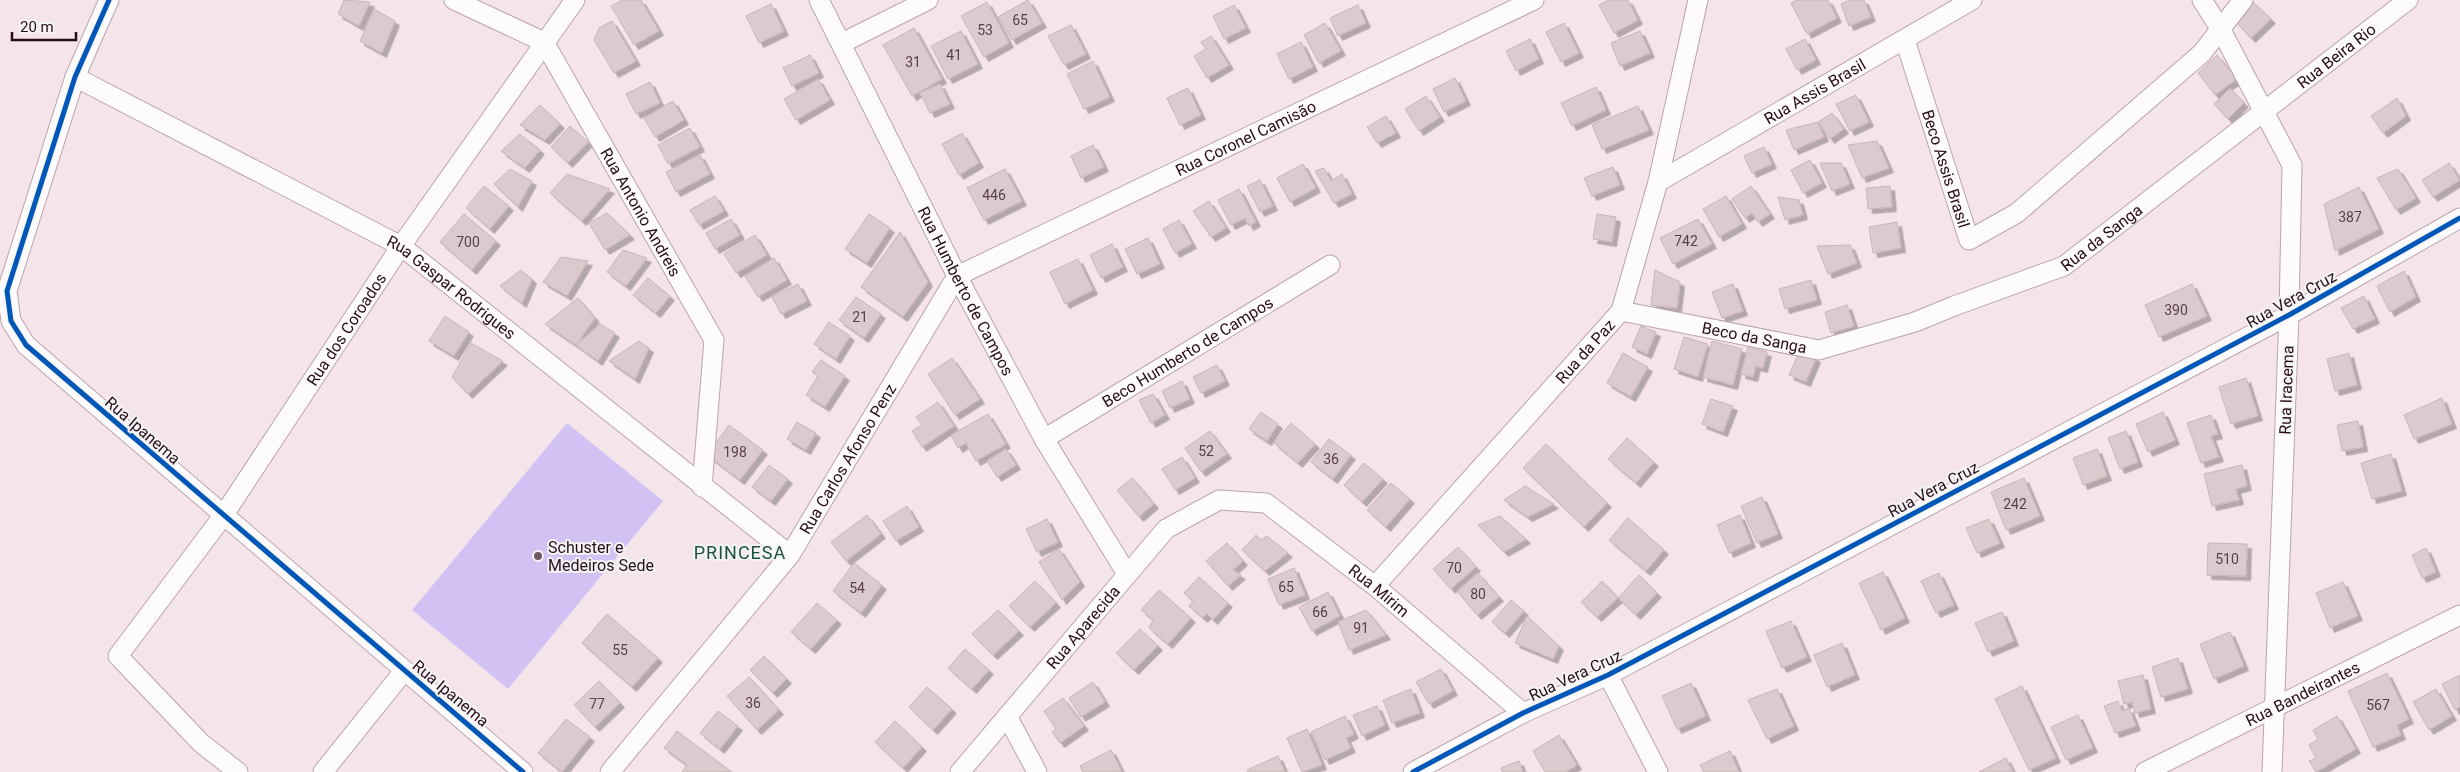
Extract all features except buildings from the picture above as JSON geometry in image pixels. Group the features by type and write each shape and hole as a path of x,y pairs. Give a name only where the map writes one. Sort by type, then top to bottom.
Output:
{"street":[{"name":"Rua Ipanema","path":"109,0 75,77 7,291 11,321 26,345 523,772"},
{"path":"454,0 544,42"},
{"name":"Rua dos Coroados","path":"238,772 201,743 118,656 223,516 401,246 575,0"},
{"name":"Rua Humberto de Campos","path":"819,0 958,276 1044,439 1127,574"},
{"path":"842,43 928,0"},
{"name":"Rua Coronel Camisão","path":"958,276 1534,0"},
{"name":"Rua da Paz","path":"1375,586 1622,311 1658,182 1698,0"},
{"name":"Rua Assis Brasil","path":"1658,182 1972,0"},
{"name":"Rua Iracema","path":"2202,0 2221,30 2292,165 2289,316 2272,772"},
{"path":"2221,30 2243,0"},
{"name":"Rua Beira Rio","path":"2265,113 2408,0"},
{"name":"Beco Assis Brasil","path":"1905,40 1969,240 2017,213 2202,53 2221,30"},
{"name":"Rua Antonio Andreis","path":"544,42 714,340 702,486"},
{"name":"Rua Gaspar Rodrigues","path":"75,77 401,246 790,555"},
{"name":"Rua da Sanga","path":"1915,322 2064,266 2265,113"},
{"name":"Rua Vera Cruz","path":"1414,772 1523,713 1608,675 2289,316 2460,218"},
{"name":"Beco Humberto de Campos","path":"1044,439 1330,265"},
{"name":"Rua Carlos Afonso Penz","path":"610,772 790,555 958,276"},
{"name":"Beco da Sanga","path":"1622,311 1819,350 1915,322"},
{"name":"Rua Mirim","path":"1219,500 1266,503 1375,586 1523,713"},
{"name":"Rua Aparecida","path":"960,772 1166,528 1219,500"},
{"name":"Rua Bandeirantes","path":"2145,772 2460,615"},
{"path":"323,772 404,670"},
{"path":"1608,675 1658,772"},
{"path":"1008,716 1037,772"}],"shaded area":[{"name":"Schuster e Medeiros Sede","path":"567,423 663,501 508,689 412,610"}],"cycle path":[{"path":"109,0 75,77 7,291 11,321 26,345 523,772"},
{"path":"1413,772 1523,713 1608,675 2289,315 2460,218"}],"place":[{"name":"Schuster e Medeiros Sede","path":"538,556"}],"district":[{"name":"PRINCESA","path":"740,553"}]}
